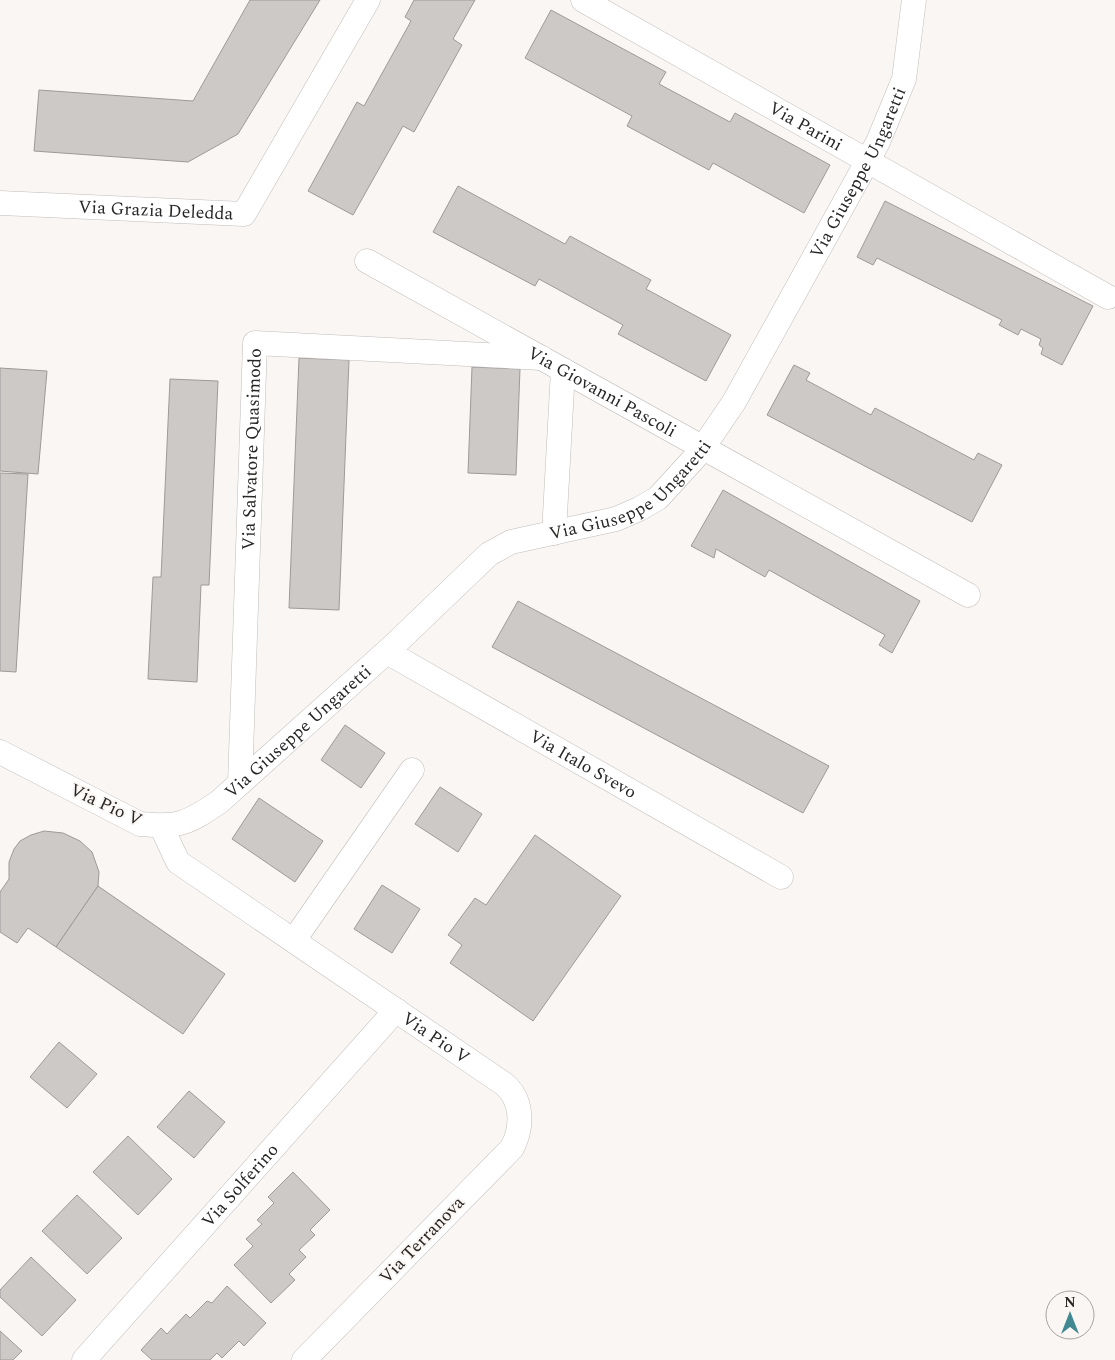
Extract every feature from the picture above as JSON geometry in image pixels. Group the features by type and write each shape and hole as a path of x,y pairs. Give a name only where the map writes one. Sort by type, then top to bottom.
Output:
{"street":[{"name":"Via Grazia Deledda","path":"0,203 244,214 368,0"},
{"name":"Via Parini","path":"583,0 1108,297"},
{"name":"Via Giuseppe Ungaretti","path":"161,826 189,822 219,802 387,652 489,554 511,542 616,519 658,498 703,448 734,402 867,161 904,79 914,0"},
{"name":"Via Giovanni Pascoli","path":"367,260 968,596"},
{"name":"Via Salvatore Quasimodo","path":"240,783 255,343 542,358"},
{"path":"554,533 563,370"},
{"name":"Via Italo Svevo","path":"387,652 781,877"},
{"name":"Via Pio V","path":"0,752 121,816 140,824 161,826 178,862 504,1084 511,1090 520,1110"},
{"path":"294,940 412,770"},
{"name":"Via Solferino","path":"84,1360 396,1010"},
{"name":"Via Terranova","path":"304,1360 512,1148 518,1137 520,1110"}],"building":[{"path":"250,0 320,0 238,134 188,162 34,151 39,90 193,101"},
{"path":"414,0 475,0 453,39 462,45 414,132 403,126 353,215 308,191 357,102 364,106 411,21 405,17"},
{"path":"551,10 666,72 659,84 730,122 735,113 830,165 804,213 713,163 709,170 627,126 632,116 525,58"},
{"path":"458,186 565,244 570,236 651,280 646,289 731,335 706,381 618,334 623,325 539,279 535,286 433,232"},
{"path":"885,201 1093,306 1062,365 1041,354 1043,348 1039,345 1041,339 1021,329 1018,335 999,325 1002,320 877,258 873,265 857,257"},
{"path":"299,358 349,360 339,610 289,608"},
{"path":"794,365 810,373 806,380 871,415 875,408 974,460 978,453 1002,465 972,522 767,415"},
{"path":"472,367 520,369 516,475 468,473"},
{"path":"0,368 47,371 38,474 0,471"},
{"path":"170,379 218,381 209,585 201,585 197,682 148,679 153,577 161,577"},
{"path":"0,473 28,474 16,672 0,671"},
{"path":"723,490 920,601 892,653 879,645 885,635 769,570 765,577 716,549 714,558 691,546"},
{"path":"518,601 829,766 803,813 492,647"},
{"path":"345,725 385,753 361,788 321,760"},
{"path":"440,787 482,814 458,852 415,824"},
{"path":"259,798 323,841 295,882 232,839"},
{"path":"44,831 63,833 80,841 92,852 99,872 98,886 56,947 28,928 17,943 0,932 0,892 9,879 9,862 14,849 20,841"},
{"path":"535,835 621,896 533,1021 450,963 462,945 448,935 475,898 486,905"},
{"path":"382,885 420,909 392,953 354,929"},
{"path":"98,886 225,974 183,1034 56,947"},
{"path":"59,1042 97,1074 67,1108 30,1077"},
{"path":"189,1091 225,1122 194,1158 157,1127"},
{"path":"128,1136 172,1179 138,1215 93,1172"},
{"path":"293,1172 330,1210 310,1230 315,1235 299,1250 306,1257 289,1274 295,1280 271,1303 234,1265 253,1246 246,1239 262,1224 257,1220 274,1203 268,1197"},
{"path":"77,1195 122,1238 87,1274 42,1231"},
{"path":"31,1257 76,1300 42,1336 0,1297 0,1290"},
{"path":"227,1286 266,1323 244,1346 239,1341 222,1358 217,1353 210,1360 152,1360 141,1350 161,1328 167,1334 186,1314 190,1318 207,1301 212,1303"},
{"path":"0,1331 22,1351 13,1360 0,1360"}]}
